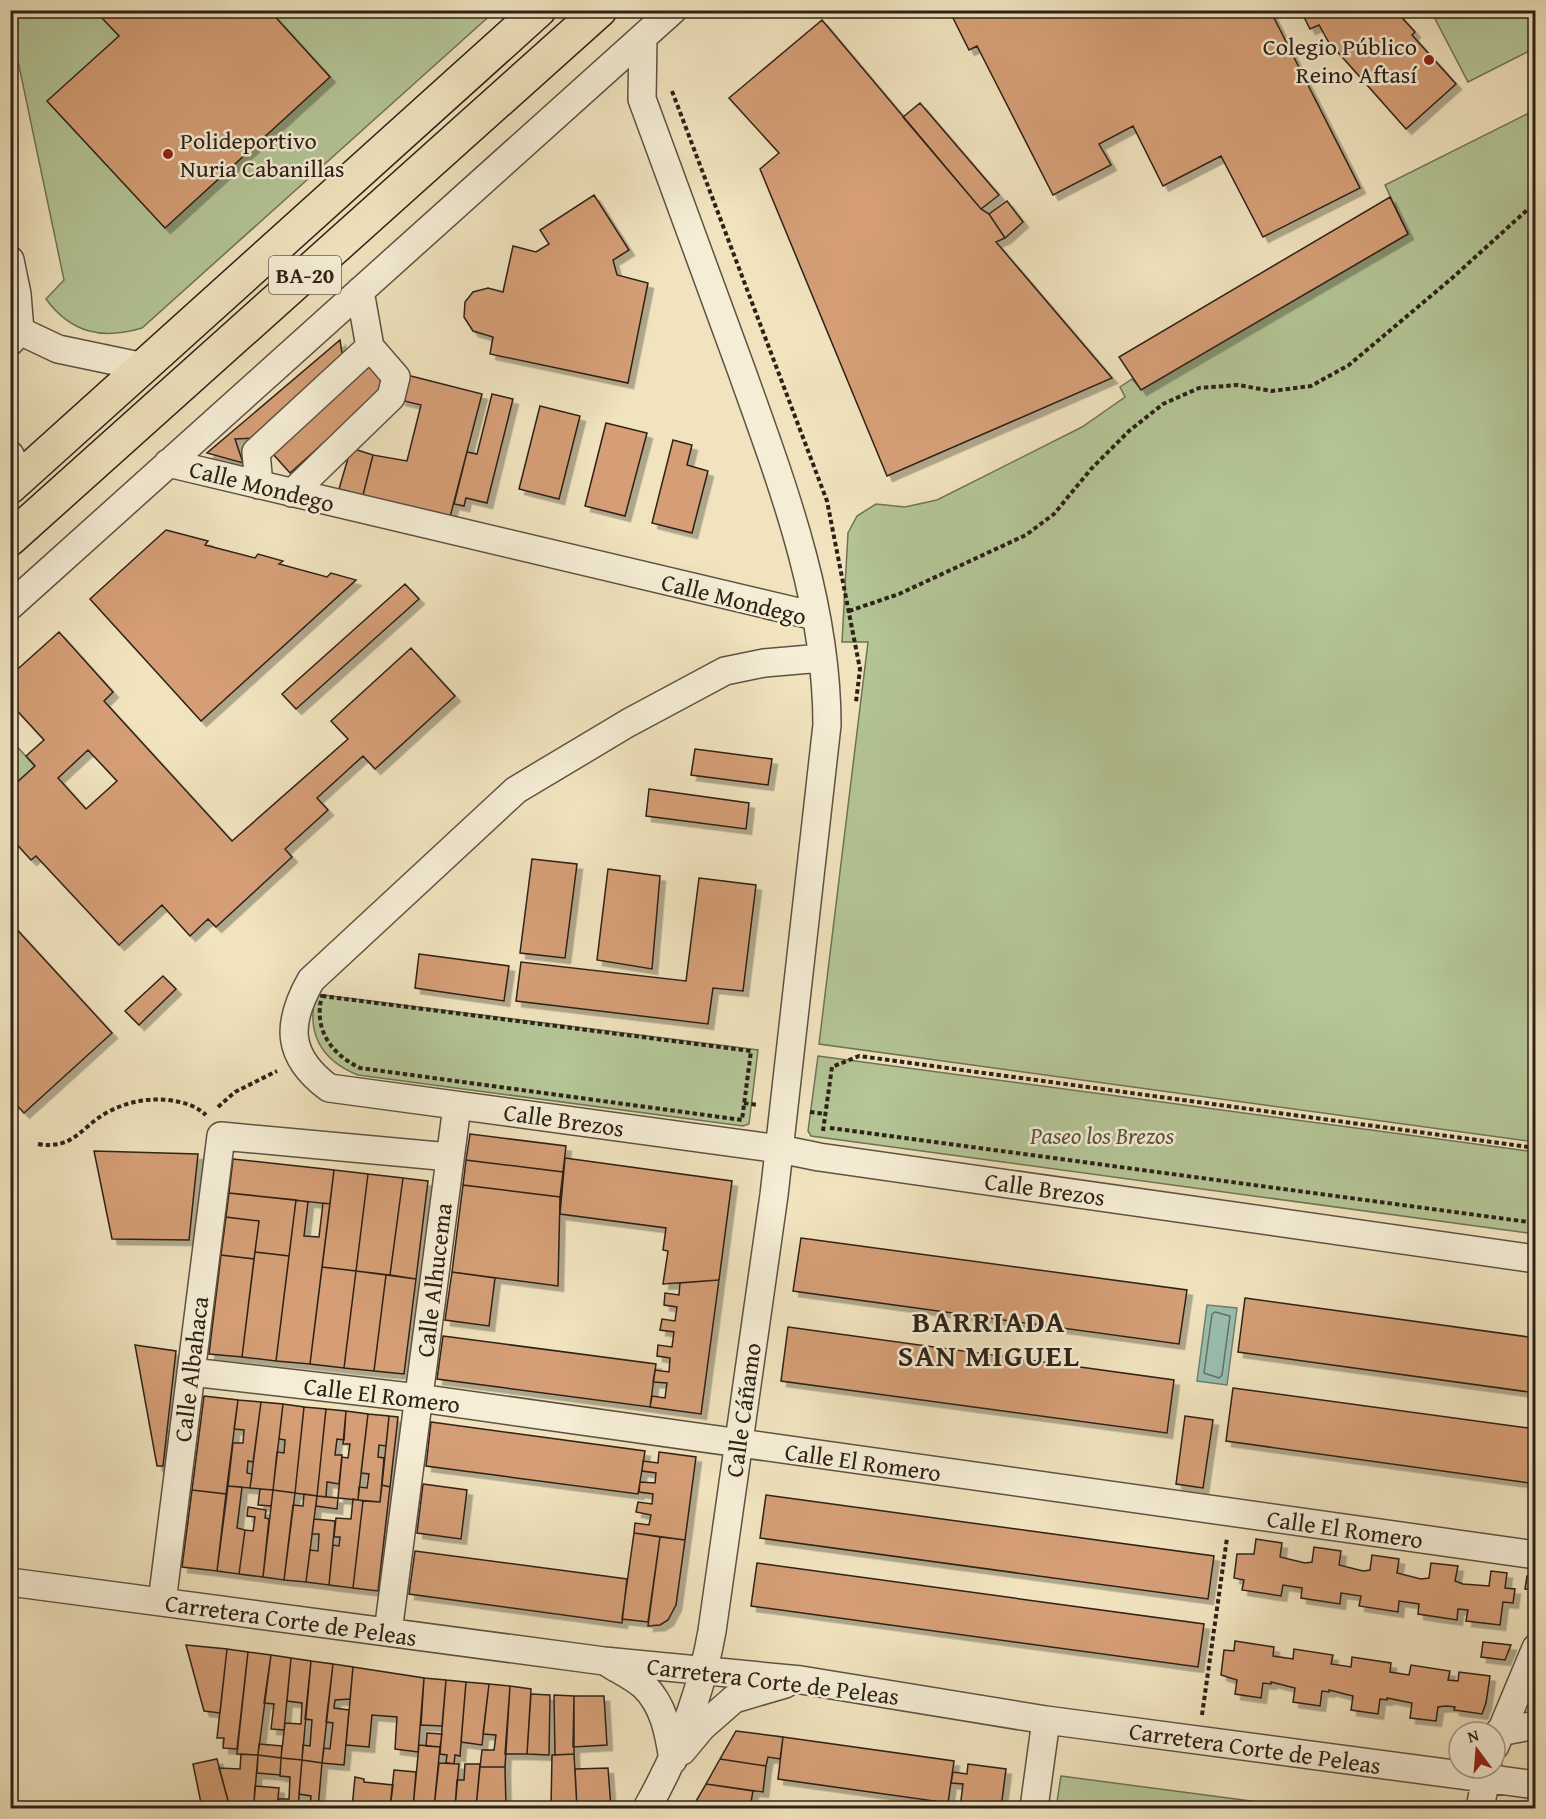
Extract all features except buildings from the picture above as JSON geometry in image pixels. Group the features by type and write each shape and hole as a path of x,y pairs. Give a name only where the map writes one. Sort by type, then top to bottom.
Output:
{"highway":[{"name":"BA-20","path":"14,473 144,367 539,10"},
{"name":"BA-20","path":"10,539 600,10"}],"street":[{"path":"10,606 673,10"},
{"path":"643,37 642,99 792,511 815,616"},
{"path":"592,83 615,84 642,99"},
{"path":"10,260 17,294 15,336 58,349 144,367"},
{"path":"292,493 391,397 396,378 370,347 360,291"},
{"path":"259,485 256,452 370,347"},
{"name":"Calle Mondego","path":"168,463 815,616 827,691 826,726 780,1149"},
{"name":"Calle Brezos","path":"822,658 764,663 725,671 628,723 516,790 310,980 298,1004 293,1025 295,1043 302,1061 313,1076 328,1088 780,1149 819,1157 1536,1259"},
{"name":"Calle Alhucema","path":"388,1632 457,1106"},
{"path":"214,1126 450,1157"},
{"name":"Calle Albahaca","path":"162,1602 190,1372 214,1126"},
{"name":"Calle Cáñamo","path":"714,1671 737,1444 780,1149"},
{"name":"Calle El Romero","path":"190,1372 419,1398 687,1434 737,1444 1536,1555"},
{"name":"Carretera Corte de Peleas","path":"10,1582 604,1661 801,1680 1046,1720 1447,1769"},
{"path":"1505,1720 1536,1648"},
{"path":"604,1661 644,1686 662,1712 669,1730 674,1761"},
{"path":"702,1728 714,1671"},
{"path":"647,1809 674,1761 714,1671"},
{"path":"674,1761 702,1728 734,1699 801,1680"},
{"path":"1034,1809 1046,1720"},
{"path":"1507,1735 1536,1725"},
{"name":"Carretera Corte de Peleas","path":"1507,1778 1536,1785"},
{"path":"1480,1809 1485,1780"}],"path":[{"path":"815,616 834,615 899,594 1026,535 1054,514 1091,469 1129,431 1163,404 1199,388 1238,385 1272,391 1311,386 1349,365 1451,279 1536,202"},
{"path":"360,1068 340,1056 322,1032 319,1013 322,996 751,1051 742,1120"},
{"path":"1536,1148 859,1056 832,1067 823,1127 1536,1223"},
{"path":"38,1144 55,1147 71,1140 105,1114 129,1102 155,1099 197,1107 214,1126 235,1092 302,1061"},
{"path":"1199,1740 1230,1513"}],"green space":[{"name":"Polideportivo Nuria Cabanillas","path":"10,11 495,11 142,328 127,332 101,333 88,331 66,320 46,299 64,280 11,28"},
{"path":"1431,11 1535,11 1535,48 1468,82"},
{"path":"1535,110 1535,1142 819,1044 868,642 842,642 848,533 857,516 876,504 905,507 937,500 1082,427 1125,397 1120,387 1132,379 1141,389 1408,234 1385,185"},
{"path":"10,739 35,766 14,785 11,781"},
{"path":"316,994 758,1050 749,1124 743,1126 358,1075 334,1061 319,1043 313,1021"},
{"name":"Paseo los Brezos","path":"818,1056 1535,1152 1535,1234 811,1136 808,1131"},
{"path":"1061,1776 1304,1808 1056,1808"}],"water":[{"path":"1207,1305 1237,1308 1227,1385 1197,1381"}],"place":[{"name":"Colegio Público Reino Aftasí","path":"1429,60"},
{"name":"Polideportivo Nuria Cabanillas","path":"168,154"}],"district":[{"name":"BARRIADA SAN MIGUEL","path":"989,1338"}]}
